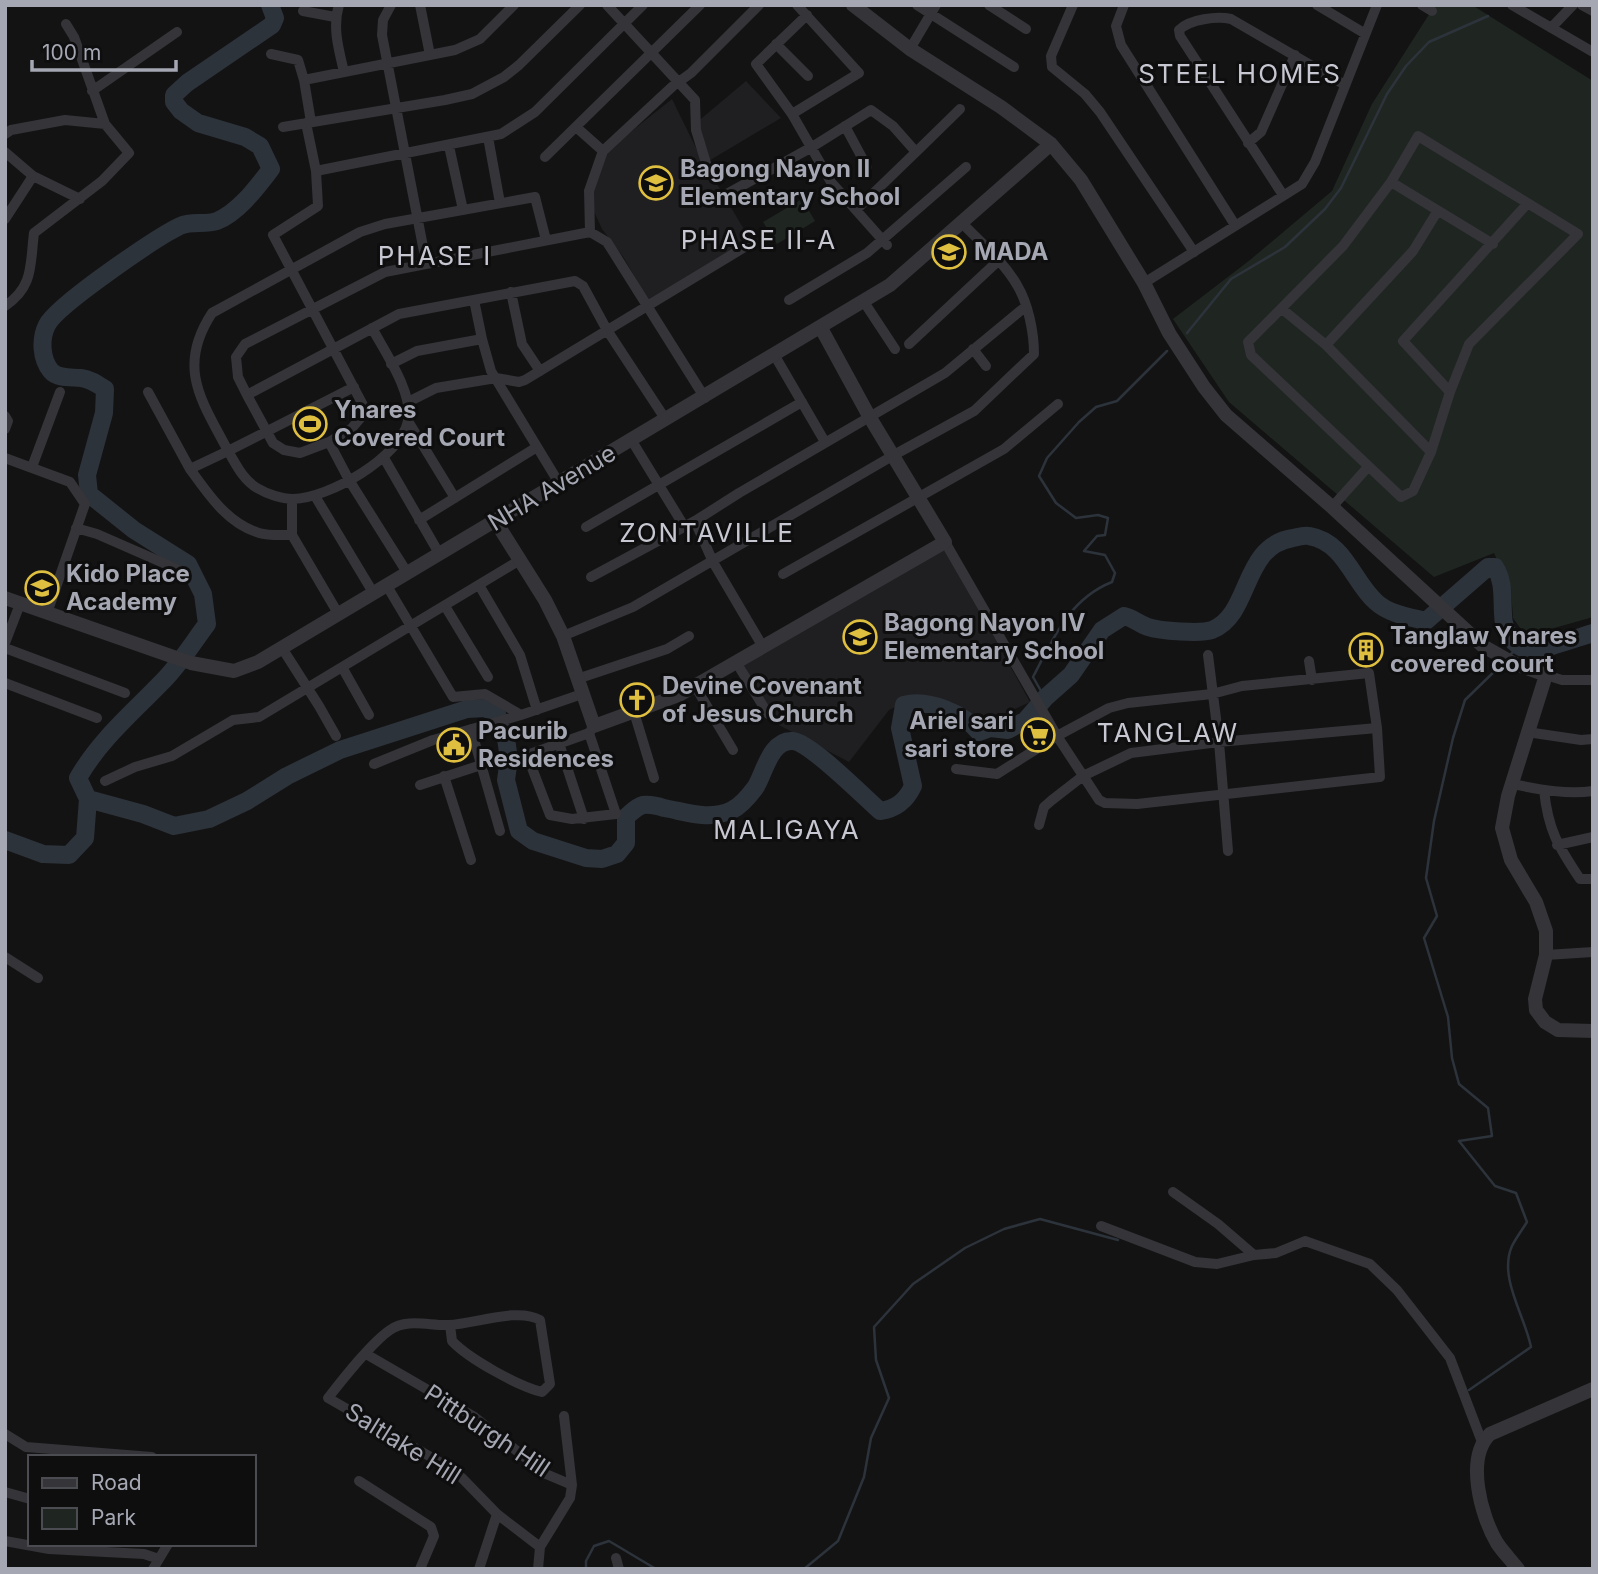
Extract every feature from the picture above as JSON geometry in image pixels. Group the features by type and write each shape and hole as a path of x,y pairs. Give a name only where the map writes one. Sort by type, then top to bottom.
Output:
{"street":[{"path":"340,5 335,17 344,72"},
{"path":"391,5 383,20 382,35 426,262"},
{"path":"420,5 430,55"},
{"path":"304,80 455,50 480,38 514,5"},
{"path":"284,127 472,94 519,65 580,5"},
{"path":"607,5 695,100 696,130 706,163"},
{"path":"316,171 501,134 535,113 643,5"},
{"path":"545,157 700,5"},
{"path":"590,232 589,191 603,151 691,73 759,5"},
{"path":"792,114 859,74 797,5"},
{"path":"853,5 910,49 1001,107 1051,144 1081,180 1144,283 1169,333 1226,415 1332,507 1483,646 1506,660 1562,680 1593,680"},
{"path":"917,5 933,10 1014,67"},
{"path":"989,5 1026,29"},
{"path":"1073,5 1051,56 1052,67 1085,94 1100,112 1194,251"},
{"path":"1124,5 1116,26 1121,45 1235,225"},
{"path":"1317,5 1364,33"},
{"path":"1144,283 1302,184 1315,162 1377,5"},
{"path":"1512,5 1593,52"},
{"path":"1550,28 1573,5"},
{"path":"1582,5 1593,11"},
{"path":"910,49 933,10"},
{"path":"303,11 335,17"},
{"path":"807,15 756,64 792,114 831,182 885,242"},
{"path":"1283,195 1180,36 1180,30 1184,26 1217,18 1231,19 1345,85"},
{"path":"5,306 18,298 28,284 34,233 102,181 129,153 104,124 74,37 66,24"},
{"path":"92,91 177,32"},
{"path":"776,44 808,76"},
{"path":"271,54 298,60 304,80 316,171 317,208 273,235 291,269 313,309 335,350 363,405 362,416 352,428 329,442 300,453 284,450 273,443 238,377 236,357 245,344 313,309 385,272 590,232 607,242 705,398"},
{"path":"1248,143 1261,132 1295,55"},
{"path":"856,210 960,109"},
{"path":"725,195 812,147 871,110 893,127 916,152"},
{"path":"5,134 65,120 104,124"},
{"path":"845,126 867,167"},
{"path":"576,127 603,151"},
{"path":"1418,136 1578,234 1469,344 1431,452 1413,491 1401,497 1251,355 1248,342 1343,246 1391,182 1418,136"},
{"path":"488,137 500,203"},
{"name":"NHA Avenue","path":"5,598 191,663 234,671 258,662 864,302 890,285 1051,144"},
{"path":"449,145 463,210"},
{"path":"7,159 33,176 80,199"},
{"path":"789,300 885,242 966,167"},
{"path":"5,219 33,176"},
{"path":"1391,182 1493,244"},
{"path":"372,328 408,402 408,421 399,441 384,458 349,480 315,495 292,499 256,488 240,472 197,393 193,368 200,338 212,313 360,232 385,224 535,197 546,240"},
{"path":"1450,392 1403,341 1527,204"},
{"path":"1326,345 1413,251 1437,212"},
{"path":"563,636 633,607 974,411 1034,354 1034,340 1017,284 962,223"},
{"path":"408,402 436,387 496,378 519,382 753,242"},
{"path":"909,344 998,261"},
{"path":"247,395 399,314 549,284 578,282 666,420"},
{"path":"511,292 522,344 540,371"},
{"path":"474,300 482,340 496,378 559,483"},
{"path":"864,302 895,349"},
{"path":"592,577 945,373 1025,307"},
{"path":"1282,309 1326,345 1431,452"},
{"path":"821,328 869,416 1034,693 1056,736 1094,795 1105,803 1137,804 1380,777 1377,728 1369,673 1242,686 1212,695 1128,702 1109,708 1056,736 997,774 956,769"},
{"path":"391,363 417,351 482,340"},
{"path":"973,349 986,366"},
{"path":"775,356 825,442"},
{"path":"190,469 354,387"},
{"path":"32,467 60,392"},
{"path":"148,392 190,469 214,501 240,525 261,534 292,535"},
{"path":"586,527 803,402"},
{"path":"783,574 1004,449 1058,404"},
{"path":"5,416 8,421 5,429"},
{"path":"408,421 455,498"},
{"path":"632,441 658,486 689,523 763,647"},
{"path":"329,442 349,480 408,574"},
{"path":"419,520 537,447"},
{"path":"5,458 70,482 85,504 47,613"},
{"path":"384,458 440,555"},
{"path":"1332,507 1368,467"},
{"path":"315,495 373,594"},
{"path":"292,499 292,535 339,615"},
{"path":"496,522 545,600 563,636 582,694 592,730 616,814 583,819 549,815 527,756 530,753 559,743 592,730 634,712 679,695 945,542"},
{"path":"76,528 97,534 177,569"},
{"path":"106,781 135,767 172,756 233,720 259,717 520,561"},
{"path":"479,585 520,655 537,709"},
{"path":"387,586 453,697 485,694 521,715"},
{"path":"20,604 5,646 125,693"},
{"path":"445,606 488,677"},
{"path":"577,679 667,649 689,636"},
{"path":"282,648 336,736"},
{"path":"1208,655 1219,742 1228,851"},
{"path":"1309,661 1312,680"},
{"path":"736,662 768,714"},
{"path":"342,667 369,715"},
{"path":"1546,675 1503,817 1503,837 1511,860 1542,918 1546,931 1546,955 1535,999 1535,1010 1558,1030 1593,1031"},
{"path":"5,683 97,718"},
{"path":"695,686 733,750"},
{"path":"374,764 433,740 582,694"},
{"path":"634,712 654,778"},
{"path":"1039,825 1044,807 1083,776 1131,753 1377,728"},
{"path":"471,730 500,831"},
{"path":"1527,732 1581,740 1593,738"},
{"path":"559,743 583,819"},
{"path":"419,785 481,765"},
{"path":"444,776 471,860"},
{"path":"1512,784 1544,790 1579,793 1593,791"},
{"path":"1544,790 1547,817 1557,845 1580,879 1593,879"},
{"path":"1557,845 1593,837"},
{"path":"1546,955 1593,952"},
{"path":"5,957 38,978"},
{"path":"1173,1192 1218,1224 1254,1255"},
{"path":"1101,1226 1195,1262 1217,1264 1276,1253 1305,1241 1370,1264 1397,1290 1450,1358 1482,1442"},
{"path":"366,1354 391,1329 415,1323 450,1325 510,1316 534,1316 540,1320 550,1384 542,1392 526,1388 477,1359 452,1340 450,1325"},
{"name":"Saltlake Hill","path":"366,1354 328,1398 443,1464 462,1478 497,1514 540,1548"},
{"name":"Pittburgh Hill","path":"366,1354 473,1416 547,1474 572,1485"},
{"path":"1518,1569 1498,1544 1486,1521 1478,1483 1478,1452 1482,1442 1490,1434 1593,1389"},
{"path":"538,1569 540,1548 570,1498 572,1485 564,1416"},
{"path":"5,1434 26,1447 127,1455"},
{"path":"359,1481 431,1527 434,1536 421,1569"},
{"path":"5,1492 28,1498"},
{"path":"479,1569 497,1514"},
{"path":"5,1541 28,1545"},
{"path":"32,1546 144,1554 156,1564 167,1546"}],"shaded area":[{"path":"746,81 781,118 707,162 696,123"},
{"name":"Bagong Nayon II Elementary School","path":"672,99 699,154 751,241 649,302 624,258 602,229 590,203 603,154"},
{"path":"944,547 1030,702 984,719 914,698 889,710 849,762 775,723 741,666"}],"green space":[{"path":"1435,5 1472,5 1593,81 1593,617 1526,636 1513,618 1511,589 1494,553 1434,577 1229,402 1173,319 1250,260 1332,191 1372,104"},
{"path":"802,199 815,221 777,244 763,222"}],"waterway":[{"path":"5,840 43,854 69,855 85,838 88,799 78,778 106,740 173,670 207,624 203,594 188,564 134,530 89,494 87,475 104,413 105,389 87,379 54,374 45,361 43,343 47,325 87,288 180,226 217,221 233,212 271,169 260,146 245,137 198,123 181,111 174,102 174,95 187,83 272,25 275,18 270,5"},
{"path":"1187,333 1231,279 1285,247 1325,209 1341,188 1387,94 1406,66 1429,42 1488,16"},
{"path":"1045,698 1033,677 1055,635 1073,610 1097,589 1112,582 1115,573 1105,555 1084,551 1097,536 1105,535 1108,518 1098,515 1076,518 1056,503 1039,476 1047,458 1079,422 1096,407 1117,401 1167,351"},
{"path":"505,732 509,759 506,780 519,831 533,841 586,858 602,859 617,854 626,843 626,817 641,806 651,805 706,815 715,815 735,808 755,788 773,752 785,742 793,741 812,751 880,811 896,806 904,800 913,786 900,728 904,705 924,704 945,709 964,719 979,732 990,728 1008,730 1026,720 1045,698 1071,675 1102,630 1124,616 1148,627 1180,632 1212,630 1225,622 1264,554 1276,544 1293,538 1309,536 1331,546 1376,602 1400,614 1426,621 1488,567 1495,567 1501,584 1503,620 1510,637 1519,646 1536,650 1593,633"},
{"path":"1511,654 1519,646"},
{"path":"1469,1390 1531,1347 1508,1270 1512,1246 1527,1222 1516,1193 1495,1186 1459,1141 1492,1136 1488,1108 1459,1084 1452,1058 1448,1017 1424,938 1437,916 1426,878 1434,821 1453,738 1465,700 1502,664"},
{"path":"88,799 143,814 174,826 209,819 340,750 467,709 485,708 497,714"},
{"path":"804,1569 838,1541 864,1477 871,1438 889,1398 876,1360 874,1327 913,1284 965,1248 1004,1229 1040,1219 1118,1240"},
{"path":"586,1569 586,1561 594,1546 609,1541 656,1569"}],"place":[{"name":"Bagong Nayon II Elementary School","path":"656,183"},
{"name":"MADA","path":"949,252"},
{"name":"Ynares Covered Court","path":"310,424"},
{"name":"Kido Place Academy","path":"42,588"},
{"name":"Bagong Nayon IV Elementary School","path":"860,637"},
{"name":"Tanglaw Ynares covered court","path":"1366,650"},
{"name":"Devine Covenant of Jesus Church","path":"637,700"},
{"name":"Ariel sari sari store","path":"1038,735"},
{"name":"Pacurib Residences","path":"454,745"}],"district":[{"name":"STEEL HOMES","path":"1240,74"},
{"name":"PHASE II-A","path":"759,240"},
{"name":"PHASE I","path":"435,256"},
{"name":"ZONTAVILLE","path":"707,533"},
{"name":"TANGLAW","path":"1168,733"},
{"name":"MALIGAYA","path":"787,830"}]}
